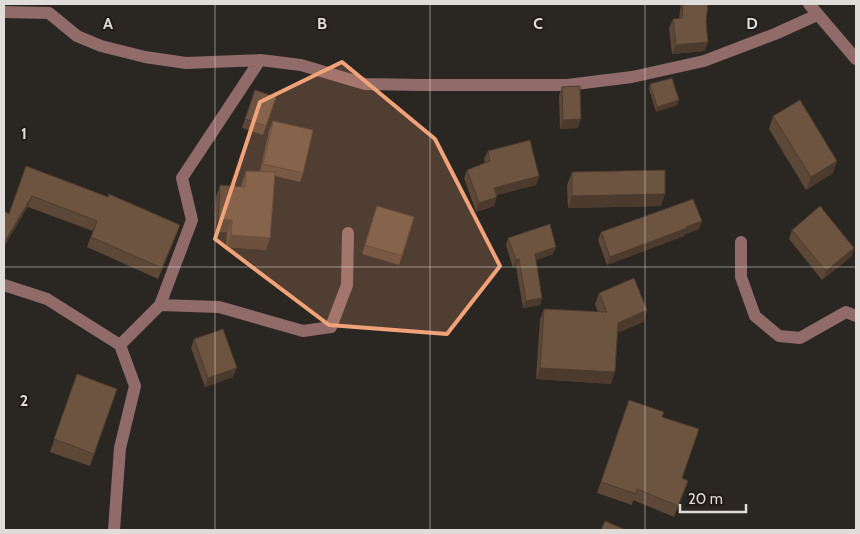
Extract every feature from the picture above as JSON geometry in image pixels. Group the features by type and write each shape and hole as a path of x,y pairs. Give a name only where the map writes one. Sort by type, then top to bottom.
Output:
{"street":[{"path":"809,4 856,60"},
{"path":"4,12 49,13 77,36 101,46 145,57 186,63 260,60 301,65 365,84 567,85 632,78 704,61 775,34 817,15"},
{"path":"120,345 160,305 192,220 182,178 260,60"},
{"path":"160,305 219,307 304,331 331,327 347,285 348,233"},
{"path":"741,242 740,277 755,316 778,336 800,338 846,312 856,316"},
{"path":"4,285 47,299 120,345 135,386 120,448 114,530"}],"highlighted area":[{"path":"342,62 435,139 500,266 447,334 329,325 215,239 260,102"}],"building":[{"path":"683,4 708,4 706,21 708,42 676,45 673,19 682,18"},
{"path":"672,78 679,100 657,107 650,84"},
{"path":"580,86 581,119 563,120 562,87"},
{"path":"255,90 276,97 266,126 245,119"},
{"path":"800,100 837,161 811,177 773,116"},
{"path":"273,121 313,130 303,173 263,164"},
{"path":"530,140 539,176 494,188 497,197 479,203 467,170 490,161 488,151"},
{"path":"26,166 108,197 109,194 180,225 162,268 91,237 97,221 32,196 4,243 4,211 9,214"},
{"path":"665,170 665,194 572,196 572,172"},
{"path":"246,171 275,172 270,238 231,235 232,220 218,219 220,185 245,187"},
{"path":"693,199 702,221 610,257 601,232"},
{"path":"377,206 414,217 402,256 365,245"},
{"path":"820,206 854,248 826,271 792,230"},
{"path":"550,224 556,247 535,254 542,298 526,301 519,259 516,260 508,238"},
{"path":"634,278 647,310 618,323 615,372 540,368 544,309 607,312 599,293"},
{"path":"223,329 237,368 208,378 194,339"},
{"path":"77,374 117,389 94,454 54,439"},
{"path":"629,400 664,412 662,417 699,429 682,478 688,481 678,506 637,489 636,494 601,482"},
{"path":"605,521 626,530 601,530"}]}
